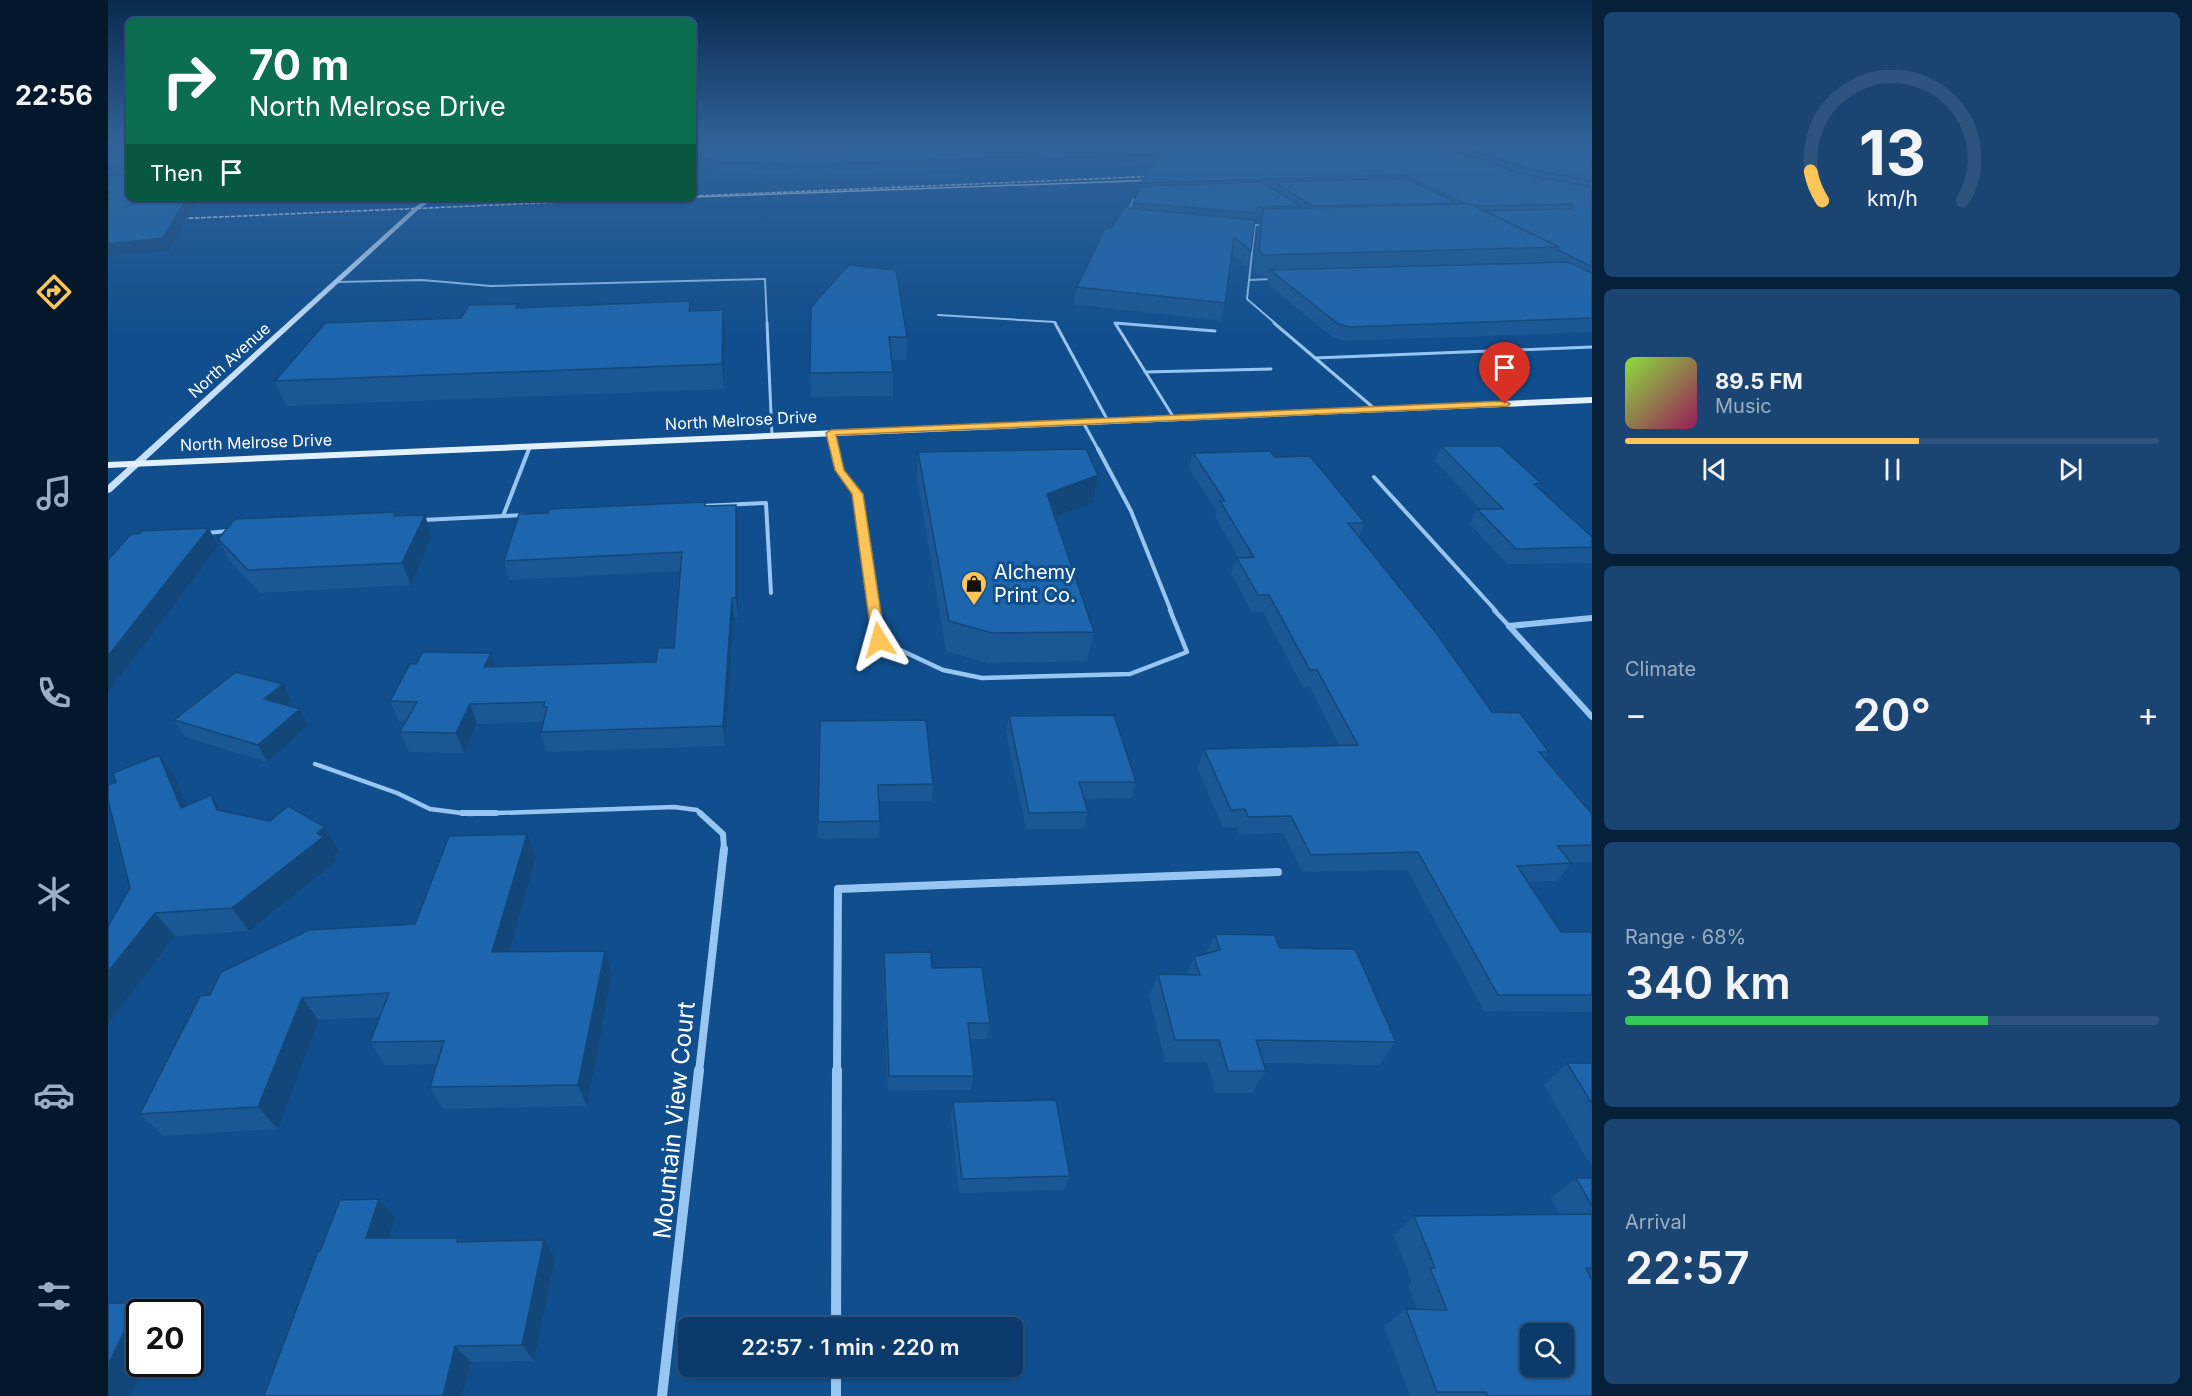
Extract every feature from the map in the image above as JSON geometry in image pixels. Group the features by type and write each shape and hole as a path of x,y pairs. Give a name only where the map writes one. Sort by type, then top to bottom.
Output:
{"main road":[{"name":"North Avenue","path":"108,490 416,209"},
{"name":"North Melrose Drive","path":"108,465 1592,400"}],"street":[{"path":"1509,626 1592,618"},
{"path":"1509,626 1592,717"},
{"name":"Mountain View Court","path":"662,1396 724,849"},
{"path":"836,1317 838,889 1278,873"},
{"path":"836,1377 836,1396"}],"lane":[{"path":"1126,219 1130,209"},
{"path":"1266,225 1255,225 1247,299 1375,409"},
{"path":"338,282 422,280 490,286 765,279 772,436"},
{"path":"1249,280 1272,279"},
{"path":"938,315 1055,322 1108,421"},
{"path":"1174,418 1114,323 1215,331"},
{"path":"1316,358 1592,347"},
{"path":"1145,372 1271,369"},
{"path":"831,433 840,470 857,494 879,640 943,670 982,678 1130,674 1187,652 1131,511 1083,422"},
{"path":"503,516 530,446"},
{"path":"1374,477 1509,626"},
{"path":"694,506 766,502 771,593"},
{"path":"421,520 527,514"},
{"path":"195,533 231,531"},
{"path":"315,764 397,793 430,809 449,812 469,814 674,807 697,810 723,834 724,849"}],"building":[{"path":"108,209 180,209 163,238 108,244"},
{"path":"1123,209 1255,220 1251,251 1234,237 1225,303 1077,287 1105,228 1111,228"},
{"path":"1208,209 1257,209 1255,213"},
{"path":"1263,209 1481,209 1559,247 1264,255 1259,251"},
{"path":"1592,209 1592,267 1558,250 1559,247 1485,211"},
{"path":"1568,262 1592,273 1592,318 1349,327 1337,323 1270,270"},
{"path":"849,265 896,270 907,337 889,337 893,372 810,373 811,307"},
{"path":"690,301 689,311 723,310 722,364 275,381 325,323 461,318 469,305 518,304 516,308"},
{"path":"1441,446 1500,446 1541,483 1534,484 1592,537 1592,547 1516,549 1477,509 1503,509"},
{"path":"1086,449 1098,475 1047,494 1094,632 992,633 949,621 918,452"},
{"path":"1270,451 1275,457 1310,456 1365,523 1348,523 1437,634 1492,712 1520,713 1549,752 1539,752 1592,814 1592,845 1558,846 1571,863 1517,866 1561,932 1592,932 1592,995 1498,995 1418,852 1311,855 1291,816 1248,817 1245,809 1231,810 1204,749 1358,745 1317,670 1310,670 1269,595 1258,595 1237,558 1254,557 1220,501 1225,501 1193,453"},
{"path":"705,502 705,506 736,505 736,598 732,598 723,726 541,732 547,707 543,707 545,702 470,704 456,733 400,732 417,702 390,701 410,664 416,664 423,652 491,653 484,667 656,662 658,648 674,648 682,552 504,561 519,514 548,513 549,509"},
{"path":"396,512 394,516 425,515 402,563 248,570 218,539 235,519"},
{"path":"209,528 108,656 108,560 131,534 139,534 141,531"},
{"path":"236,672 283,684 264,699 300,709 258,745 174,720"},
{"path":"1114,715 1136,782 1079,782 1088,812 1029,813 1009,716"},
{"path":"926,720 933,784 878,785 880,821 818,822 820,721"},
{"path":"159,755 181,808 211,795 217,810 270,821 288,806 325,827 317,833 323,837 232,908 155,913 108,972 108,926 130,888 108,800 108,785 116,782 113,773"},
{"path":"527,834 492,952 605,951 578,1085 430,1087 444,1041 370,1042 389,993 302,998 258,1107 140,1114 200,996 210,995 221,972 309,930 415,924 449,836"},
{"path":"1215,934 1274,935 1280,948 1355,949 1396,1042 1256,1040 1266,1071 1228,1071 1219,1040 1175,1040 1158,974 1200,975 1194,957 1220,950"},
{"path":"931,952 932,968 982,967 990,1023 968,1023 974,1076 889,1076 884,953"},
{"path":"1567,1063 1592,1063 1592,1104"},
{"path":"1056,1100 1070,1176 962,1179 953,1102"},
{"path":"1576,1178 1592,1178 1592,1206"},
{"path":"379,1199 366,1238 458,1238 457,1242 544,1240 522,1345 455,1346 443,1396 264,1396 318,1251 320,1251 340,1200"},
{"path":"1592,1214 1592,1268 1586,1268 1592,1280 1592,1396 1488,1396 1486,1392 1437,1392 1406,1309 1447,1310 1430,1268 1435,1268 1414,1216"},
{"path":"108,1303 126,1303 126,1328 108,1365"}],"railway":[{"path":"171,219 400,209"}],"place":[{"name":"Alchemy Print Co.","path":"974,607"}],"route":[{"path":"879,640 857,494 840,470 831,433 1505,404"}]}
